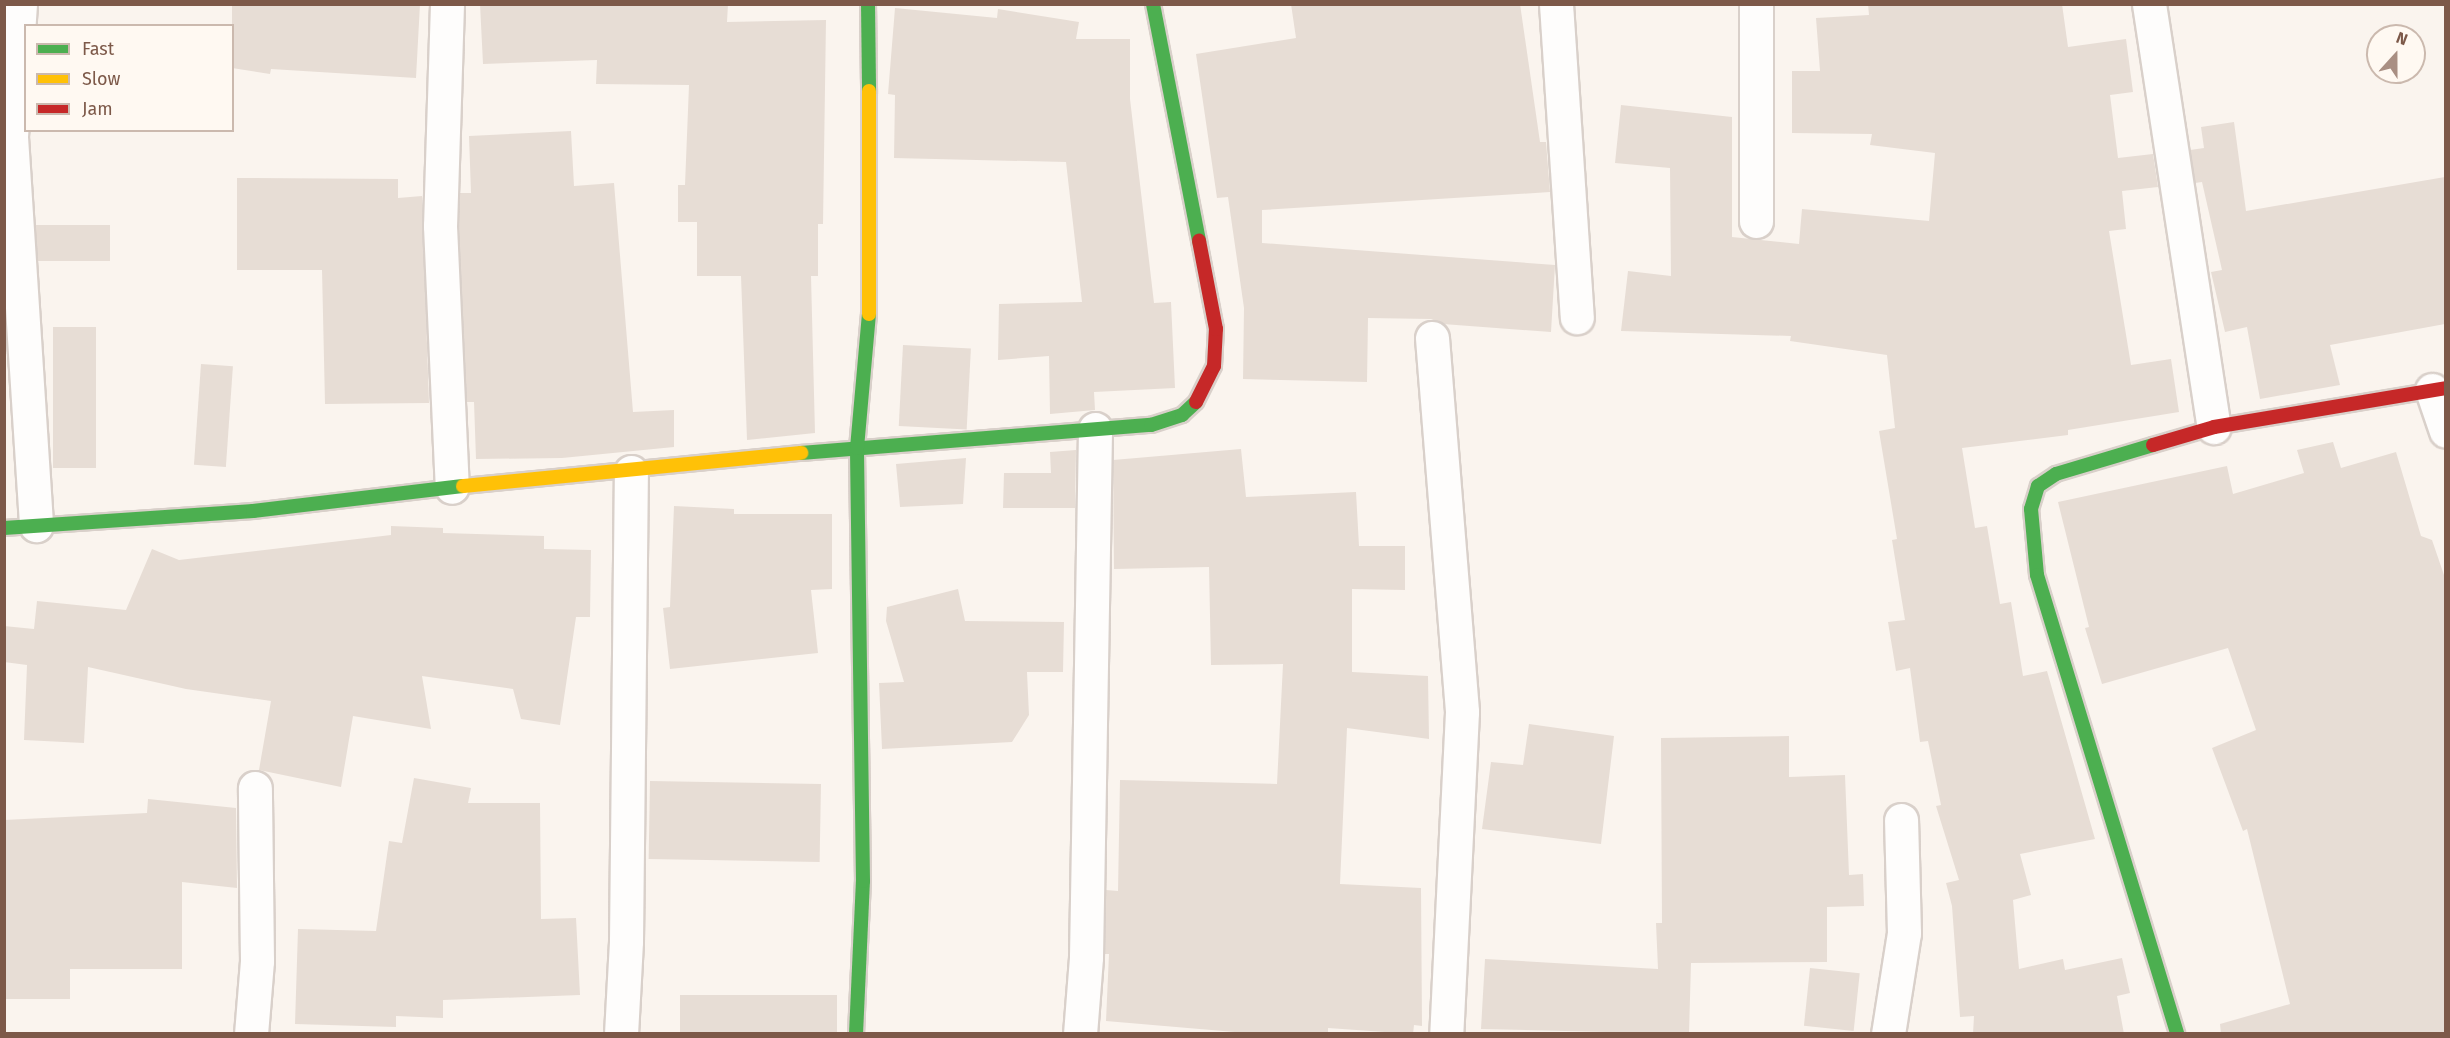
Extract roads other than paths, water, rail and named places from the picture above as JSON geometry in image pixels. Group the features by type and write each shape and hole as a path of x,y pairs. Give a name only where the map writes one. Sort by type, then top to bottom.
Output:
{"street":[{"path":"20,4 10,137 20,527 253,511 452,487 632,472 857,448 1151,425 1182,415 1197,401 1214,366 1216,329 1153,4"},
{"path":"447,4 440,226 452,487"},
{"path":"856,1034 863,881 857,448 871,291 867,4"},
{"path":"1556,4 1577,317"},
{"path":"1756,4 1756,221"},
{"path":"2149,4 2214,427"},
{"path":"1432,338 1462,712 1446,1034"},
{"path":"2177,1034 2037,575 2031,509 2038,486 2056,474 2214,427 2439,389 2445,431"},
{"path":"1080,1034 1086,957 1095,429"},
{"path":"621,1034 626,940 632,472"},
{"path":"251,1034 257,962 255,788"},
{"path":"1888,1034 1904,933 1901,820"}]}
